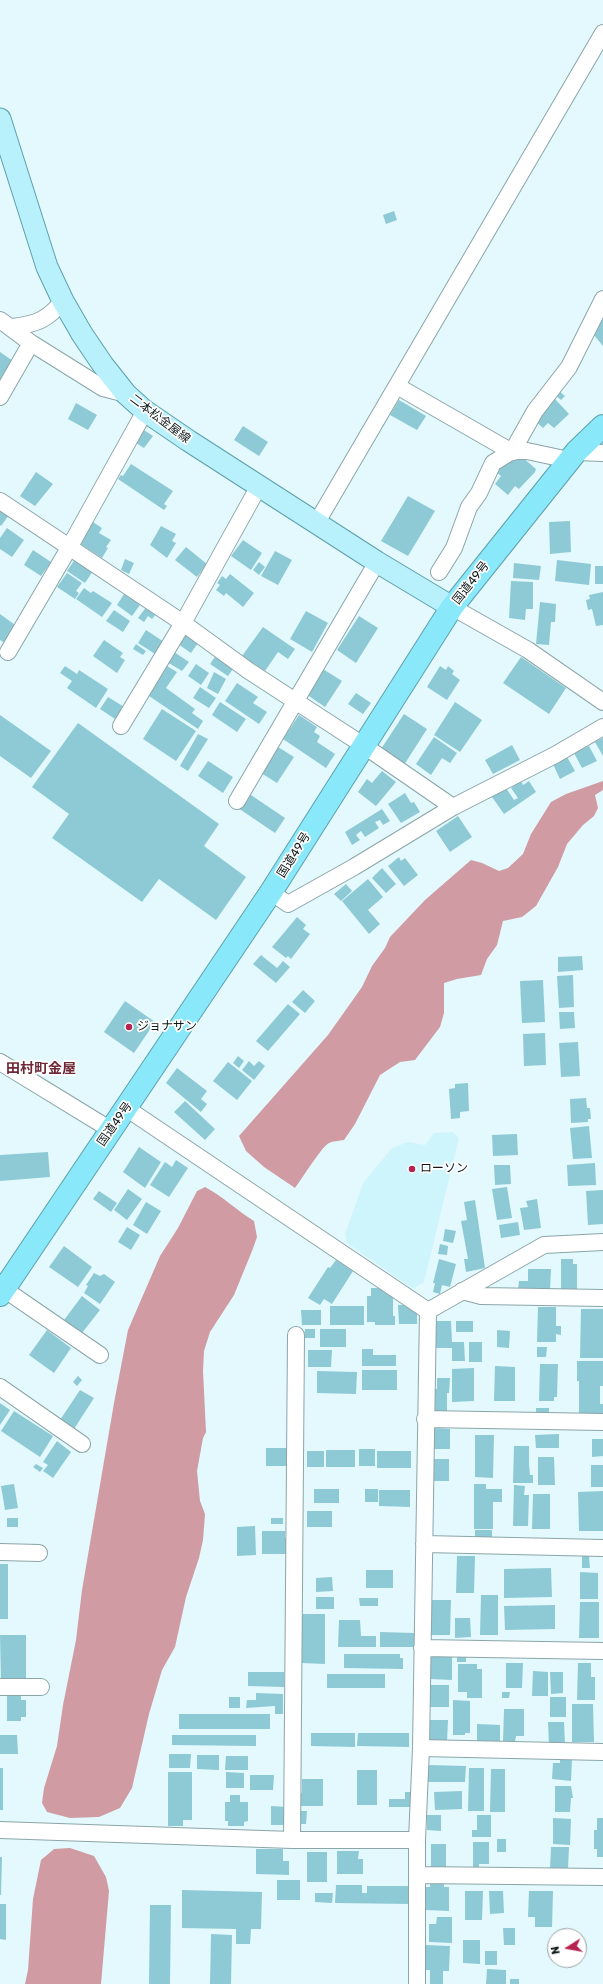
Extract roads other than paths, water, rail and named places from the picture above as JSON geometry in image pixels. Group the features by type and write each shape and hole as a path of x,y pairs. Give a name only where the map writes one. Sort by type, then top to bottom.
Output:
{"highway":[{"name":"国道49号","path":"1,1291 271,892 452,607 572,456 603,426"}],"main road":[{"name":"二本松金屋線","path":"0,118 47,267 63,301 103,365 126,394 145,411 189,441 377,562 452,607"}],"street":[{"path":"317,522 603,33"},
{"path":"512,452 535,411 569,367 603,299"},
{"path":"6,324 30,325 46,318 63,301"},
{"path":"6,324 31,342 103,388 126,394"},
{"path":"0,397 31,342"},
{"path":"397,386 512,452"},
{"path":"8,652 69,548 145,411"},
{"path":"439,572 454,548 469,506 479,493 493,463 512,452 527,451 572,456 603,453"},
{"path":"121,726 183,623 259,486"},
{"path":"0,501 183,623 249,671 363,745 453,807"},
{"path":"237,802 377,562"},
{"path":"452,607 528,650 603,702"},
{"path":"271,892 288,904 354,867 453,807 555,755 603,727"},
{"path":"0,1062 111,1130"},
{"path":"126,1108 428,1311"},
{"path":"428,1311 544,1245 603,1242"},
{"path":"1,1291 100,1355"},
{"path":"462,1291 481,1296 603,1298"},
{"path":"417,1984 419,1875 417,1840 421,1748 425,1419 428,1311"},
{"path":"292,1840 296,1336"},
{"path":"0,1387 82,1444"},
{"path":"425,1419 603,1422"},
{"path":"424,1544 603,1548"},
{"path":"0,1552 39,1553"},
{"path":"422,1648 603,1651"},
{"path":"0,1688 41,1687"},
{"path":"421,1748 603,1752"},
{"path":"0,1830 292,1840 417,1840"},
{"path":"419,1875 603,1877"}],"place":[{"name":"ジョナサン","path":"129,1027"},
{"name":"ローソン","path":"412,1169"}],"district":[{"name":"田村町金屋","path":"41,1069"}]}
